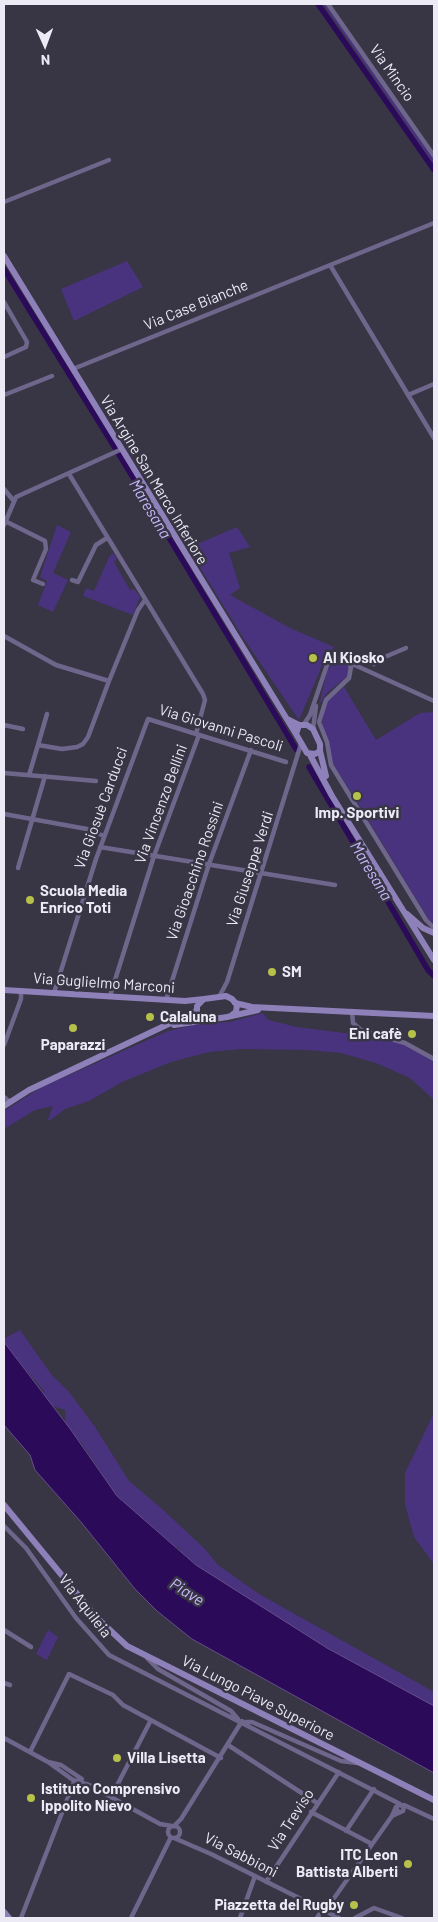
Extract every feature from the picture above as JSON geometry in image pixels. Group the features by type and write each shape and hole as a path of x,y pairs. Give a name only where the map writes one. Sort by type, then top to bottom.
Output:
{"street":[{"name":"Via Mincio","path":"328,4 434,156"},
{"path":"4,202 109,160"},
{"name":"Via Case Bianche","path":"73,369 434,223"},
{"name":"Via Argine San Marco Inferiore","path":"4,256 120,450 434,960"},
{"path":"330,265 434,438"},
{"path":"4,302 27,342 26,347 4,357"},
{"path":"4,395 52,376"},
{"path":"408,395 434,384"},
{"path":"43,584 33,580 46,549 45,541 41,537 4,523 13,500 21,494 120,450"},
{"name":"Via Vincenzo Bellini","path":"69,474 205,698 198,734 154,856 110,996"},
{"path":"4,489 13,500"},
{"path":"72,580 78,582 96,545 107,538"},
{"path":"38,745 62,749 77,747 83,744 88,737 138,610 145,600"},
{"path":"4,636 56,665 109,681"},
{"path":"374,664 380,658 406,648"},
{"name":"Via Argine San Marco Inferiore","path":"296,734 316,699 330,662 336,658 348,662"},
{"path":"348,662 434,701"},
{"path":"348,662 351,673 346,682 326,700 321,712 320,726 327,742 331,765 426,920 434,928"},
{"name":"Via Argine San Marco Inferiore","path":"316,699 313,729 320,744 329,790"},
{"path":"29,775 47,714"},
{"name":"Via Argine San Marco Inferiore","path":"283,716 313,729"},
{"name":"Via Giovanni Pascoli","path":"148,719 286,762"},
{"name":"Via Giosuè Carducci","path":"54,993 100,847 148,719"},
{"path":"4,725 23,728"},
{"name":"Via Giuseppe Verdi","path":"219,997 227,982 263,872 301,744"},
{"name":"Via Gioacchino Rossini","path":"166,1000 209,864 251,750"},
{"path":"296,763 300,757 320,751"},
{"path":"4,773 96,781"},
{"path":"18,868 45,776"},
{"path":"4,814 87,829 104,836"},
{"path":"100,847 335,885"},
{"path":"401,908 423,928 434,934"},
{"name":"Via Giuseppe Verdi","path":"227,982 233,1000"},
{"name":"Via Guglielmo Marconi","path":"4,990 185,1001 219,997 233,1000"},
{"name":"Via Guglielmo Marconi","path":"4,1045 21,999 21,991"},
{"path":"4,1097 7,1104 29,1090 166,1027 196,1010 198,1004 204,999"},
{"path":"233,1000 249,1006 433,1016"},
{"path":"232,1016 237,1010 233,1000"},
{"name":"Via Guglielmo Marconi","path":"185,1001 192,1003 204,1020"},
{"path":"166,1027 232,1016 269,1007"},
{"path":"352,1011 353,1023 361,1030 405,1043 434,1059"},
{"name":"Via Lungo Piave Superiore","path":"4,1505 104,1625 119,1640 144,1655 434,1800"},
{"name":"Via Aquileia","path":"4,1526 26,1548 76,1618 109,1655 210,1708 241,1721"},
{"path":"4,1630 31,1647"},
{"name":"Via Lungo Piave Superiore","path":"144,1655 158,1669 231,1711 241,1721 252,1722 341,1761 360,1764"},
{"path":"30,1752 69,1674 113,1695 123,1705 221,1758"},
{"path":"4,1683 10,1685"},
{"path":"111,1797 151,1720"},
{"path":"130,1918 171,1836 173,1826 221,1758 241,1721 250,1728 393,1799 400,1807 434,1819"},
{"path":"4,1738 76,1780 90,1785 160,1824 171,1836"},
{"path":"228,1746 317,1803"},
{"path":"48,1762 61,1765 76,1780"},
{"name":"Via Treviso","path":"266,1882 338,1772"},
{"path":"21,1918 76,1780"},
{"path":"346,1831 374,1790"},
{"path":"317,1918 331,1902 400,1807"},
{"path":"311,1812 372,1844"},
{"path":"160,1824 173,1826 180,1833 171,1836"},
{"name":"Via Sabbioni","path":"171,1836 339,1918"},
{"path":"240,1918 255,1876"},
{"path":"331,1902 331,1909 334,1915"},
{"path":"355,1918 374,1908 402,1918"},
{"path":"4,1912 8,1918"}],"shaded area":[{"path":"323,4 326,4 434,160 434,165"},
{"path":"127,261 143,287 74,321 61,289"},
{"path":"57,525 71,532 53,573 68,580 53,612 38,605 47,581 40,577"},
{"path":"237,527 250,547 229,553 240,588 230,595 290,628 334,647 323,663 299,720 244,639 188,548"},
{"path":"113,553 117,559 114,562 130,590 134,589 140,597 133,615 83,596 86,588 94,591 109,557"},
{"path":"338,661 346,663 349,667 347,676 326,694 319,705 328,668"},
{"path":"344,687 376,740 420,713 434,712 434,924 429,920 356,800 361,798 358,793 353,795 333,764 322,726 323,712 328,700"},
{"path":"263,1013 268,1020 297,1027 384,1038 428,1053 434,1058 434,1100 410,1078 376,1063 341,1053 308,1050 240,1049 209,1052 171,1062 122,1082 89,1101 65,1109 49,1121 53,1106 35,1110 4,1129 4,1111 42,1087 168,1031 197,1024 230,1022"},
{"path":"20,1330 51,1374 69,1392 95,1427 129,1481 205,1549 218,1565 259,1594 434,1692 434,1707 280,1630 185,1557 178,1547 170,1546 158,1538 158,1532 155,1528 148,1528 115,1493 81,1442 66,1428 65,1410 53,1406 45,1400 44,1391 4,1344 4,1339"},
{"path":"434,1413 434,1564 414,1537 405,1504 405,1473"},
{"path":"48,1630 58,1637 47,1660 36,1654"}],"water":[{"name":"Piave","path":"4,1342 71,1430 117,1496 196,1565 327,1648 434,1706 434,1773 192,1639 157,1611 135,1589 81,1522 35,1470 30,1455 4,1425"}],"waterway":[{"path":"318,4 434,170"},
{"name":"Maresana","path":"4,269 120,456 296,749"},
{"name":"Maresana","path":"309,767 428,970 434,976"}],"place":[{"name":"Al Kiosko","path":"313,658"},
{"name":"Imp. Sportivi","path":"357,796"},
{"name":"Scuola Media Enrico Toti","path":"30,900"},
{"name":"SM","path":"272,972"},
{"name":"Calaluna","path":"150,1017"},
{"name":"Paparazzi","path":"73,1028"},
{"name":"Eni cafè","path":"412,1034"},
{"name":"Villa Lisetta","path":"117,1758"},
{"name":"Istituto Comprensivo Ippolito Nievo","path":"31,1798"},
{"name":"ITC Leon Battista Alberti","path":"408,1864"},
{"name":"Piazzetta del Rugby","path":"354,1905"}]}
